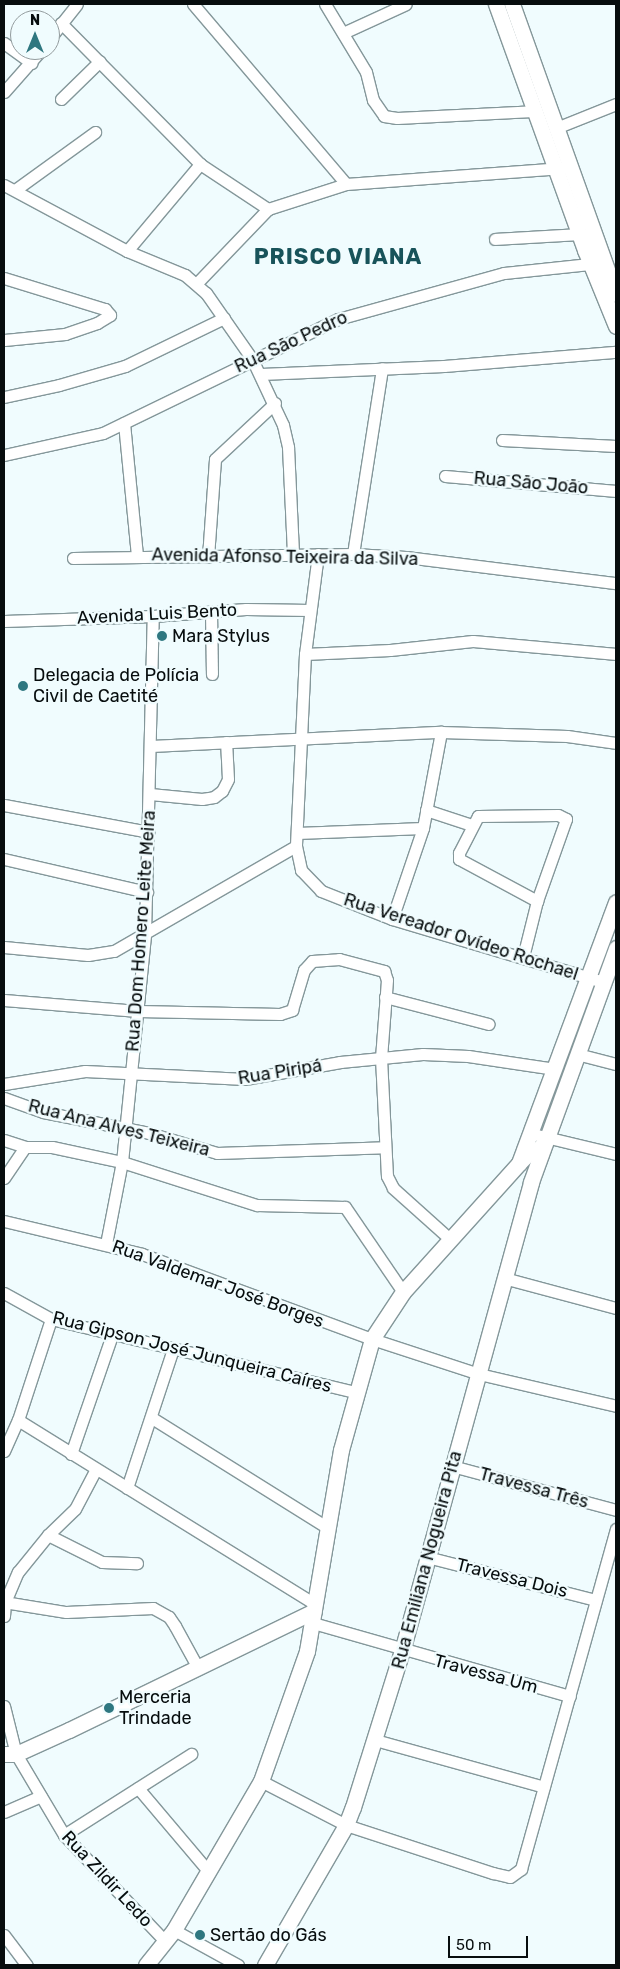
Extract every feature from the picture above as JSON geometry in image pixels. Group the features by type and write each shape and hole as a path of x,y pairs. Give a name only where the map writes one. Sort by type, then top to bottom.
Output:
{"street":[{"path":"77,4 61,23 200,164 268,209"},
{"path":"193,4 346,184"},
{"path":"325,4 366,72 376,108 384,116 397,118 533,111"},
{"path":"343,33 406,4"},
{"path":"496,4 533,111 586,208 616,294"},
{"path":"512,4 556,128 571,213 616,326"},
{"path":"4,43 32,64"},
{"path":"4,92 35,60"},
{"path":"62,99 100,61"},
{"path":"556,128 616,104"},
{"path":"95,132 7,187 127,251 197,283 252,359 275,404 288,447 293,555"},
{"path":"127,251 200,164"},
{"path":"197,283 268,209 346,184 563,168"},
{"path":"571,213 586,208"},
{"path":"495,239 579,234"},
{"name":"Rua São Pedro","path":"4,455 86,439 124,423 252,359 352,314 504,273 590,264"},
{"path":"4,278 84,304 105,308 110,314 97,324 65,334 4,340"},
{"path":"4,397 59,385 125,366 224,318"},
{"path":"261,374 616,352"},
{"path":"353,554 382,368"},
{"path":"208,557 215,459 275,404"},
{"path":"124,423 137,555"},
{"path":"502,440 616,446"},
{"name":"Rua São João","path":"445,476 616,491"},
{"name":"Rua Vereador Ovídeo Rochael","path":"318,554 305,654 303,738 296,846 301,870 313,885 333,896 392,919 604,982"},
{"name":"Avenida Afonso Teixeira da Silva","path":"73,558 137,555 208,557 353,554 425,558 616,583"},
{"name":"Avenida Luis Bento","path":"4,620 310,610"},
{"path":"211,612 212,674"},
{"name":"Rua Dom Homero Leite Meira","path":"106,1244 122,1162 144,934 149,832 153,616"},
{"path":"305,654 390,650 473,641 616,654"},
{"path":"151,746 441,732 567,736 616,743"},
{"path":"392,919 423,828 441,732"},
{"path":"150,794 202,799 218,794 228,779 226,742"},
{"path":"4,805 149,832"},
{"path":"426,810 472,825"},
{"path":"523,957 536,901 566,824 565,817 483,815 477,817 459,859 536,901"},
{"path":"297,833 423,828"},
{"path":"4,947 102,954 124,947 296,846"},
{"path":"4,859 147,892"},
{"path":"540,1136 555,1069 616,902"},
{"path":"146,1965 170,1936 261,1781 307,1651 340,1450 355,1392 372,1339 403,1292 514,1171 540,1136 577,1054 604,982 613,967 616,948"},
{"path":"4,1000 138,1011 288,1013 294,1006 304,970 312,962 339,959 380,970 387,977 381,1058 385,1147 389,1183 450,1240"},
{"path":"385,997 489,1024"},
{"name":"Rua Piripá","path":"4,1084 76,1071 245,1079 381,1058 452,1054 555,1069"},
{"path":"577,1054 616,1064"},
{"name":"Rua Ana Alves Teixeira","path":"4,1098 43,1112 124,1129 217,1153 385,1147"},
{"path":"540,1136 616,1154"},
{"name":"Rua Emiliana Nogueira Pita","path":"265,1965 346,1825 375,1740 402,1651 479,1374 540,1136"},
{"path":"4,1140 25,1147 52,1147 122,1162 257,1205 345,1207 403,1292"},
{"path":"4,1178 25,1147"},
{"name":"Rua Valdemar José Borges","path":"4,1220 106,1244 372,1339 479,1374 616,1406"},
{"path":"504,1278 616,1308"},
{"name":"Rua Gipson José Junqueira Caíres","path":"4,1293 51,1319 355,1392"},
{"path":"4,1451 18,1420 51,1319"},
{"path":"71,1454 112,1335"},
{"path":"127,1488 152,1418 173,1349"},
{"path":"152,1418 328,1528"},
{"name":"Travessa Um","path":"18,1420 127,1488 314,1613 402,1651 570,1696"},
{"name":"Travessa Três","path":"452,1466 616,1510"},
{"path":"4,1616 4,1602 18,1572 48,1535 79,1504 96,1469"},
{"path":"261,1781 346,1825 510,1877 521,1869 616,1529"},
{"path":"48,1535 102,1562 137,1563"},
{"name":"Travessa Dois","path":"427,1557 596,1600"},
{"path":"4,1602 66,1612 153,1608 169,1617 176,1626 197,1666"},
{"path":"10,1754 314,1613"},
{"name":"Rua Zildir Ledo","path":"4,1706 10,1754 41,1796 64,1835 170,1936 238,1965"},
{"path":"375,1740 544,1787"},
{"path":"64,1835 191,1754"},
{"path":"138,1788 209,1872"},
{"path":"4,1812 41,1796"},
{"path":"4,1935 27,1965"}],"place":[{"name":"Mara Stylus","path":"162,636"},
{"name":"Delegacia de Polícia Civil de Caetité","path":"23,686"},
{"name":"Merceria Trindade","path":"109,1708"},
{"name":"Sertão do Gás","path":"200,1935"}],"district":[{"name":"PRISCO VIANA","path":"338,257"}]}
